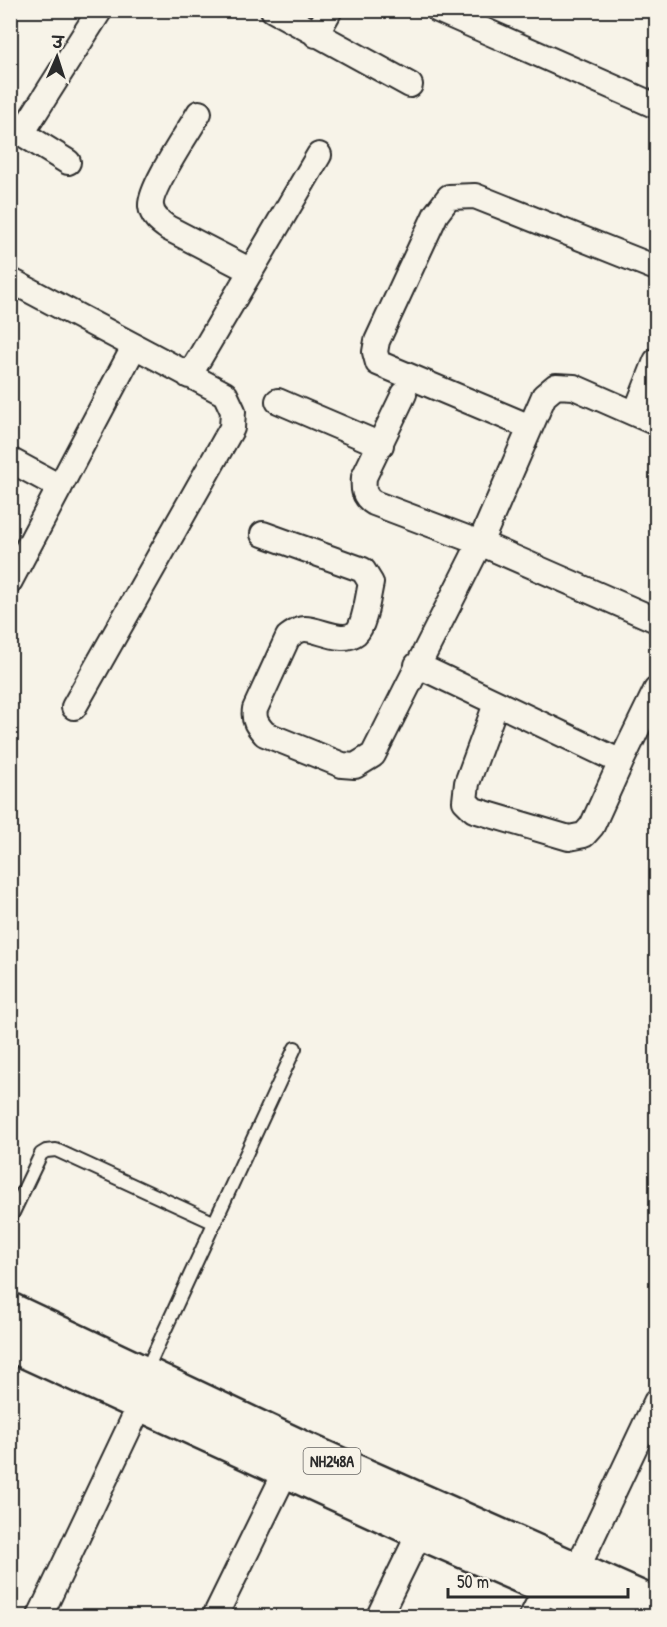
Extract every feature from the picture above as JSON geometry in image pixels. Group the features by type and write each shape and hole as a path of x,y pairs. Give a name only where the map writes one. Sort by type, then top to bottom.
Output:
{"highway":[{"name":"NH248A","path":"10,1310 286,1471 420,1532 539,1602 613,1617"},
{"name":"NH248A","path":"10,1344 298,1446 657,1605"}],"street":[{"path":"68,162 16,130 100,10"},
{"path":"273,10 410,85"},
{"path":"316,35 330,10"},
{"path":"438,10 657,106"},
{"path":"199,113 154,190 151,206 157,220 168,228 251,271"},
{"path":"189,376 319,155"},
{"path":"530,427 378,363 375,352 377,341 436,214 449,197 475,196 657,268"},
{"path":"10,280 225,394 233,411 232,428 75,707"},
{"path":"10,581 134,346"},
{"path":"264,534 363,570 371,583 362,623 356,633 337,636 304,629 288,637 255,709 254,717 257,725 265,734 342,765 355,766 373,755 480,543 544,396 556,386 574,387 646,417 657,361"},
{"path":"404,394 364,477 363,488 366,498 480,543 657,620"},
{"path":"278,401 381,445"},
{"path":"10,460 60,487"},
{"path":"417,665 621,762"},
{"path":"496,704 467,783 465,801 474,810 569,838 584,835 592,826 657,690"},
{"path":"40,1617 142,1389"},
{"path":"577,1569 657,1402"},
{"path":"215,1617 286,1471"},
{"path":"379,1617 420,1532"}],"lane":[{"path":"142,1389 296,1048"},
{"path":"10,1219 41,1154 50,1149 215,1223"}]}
